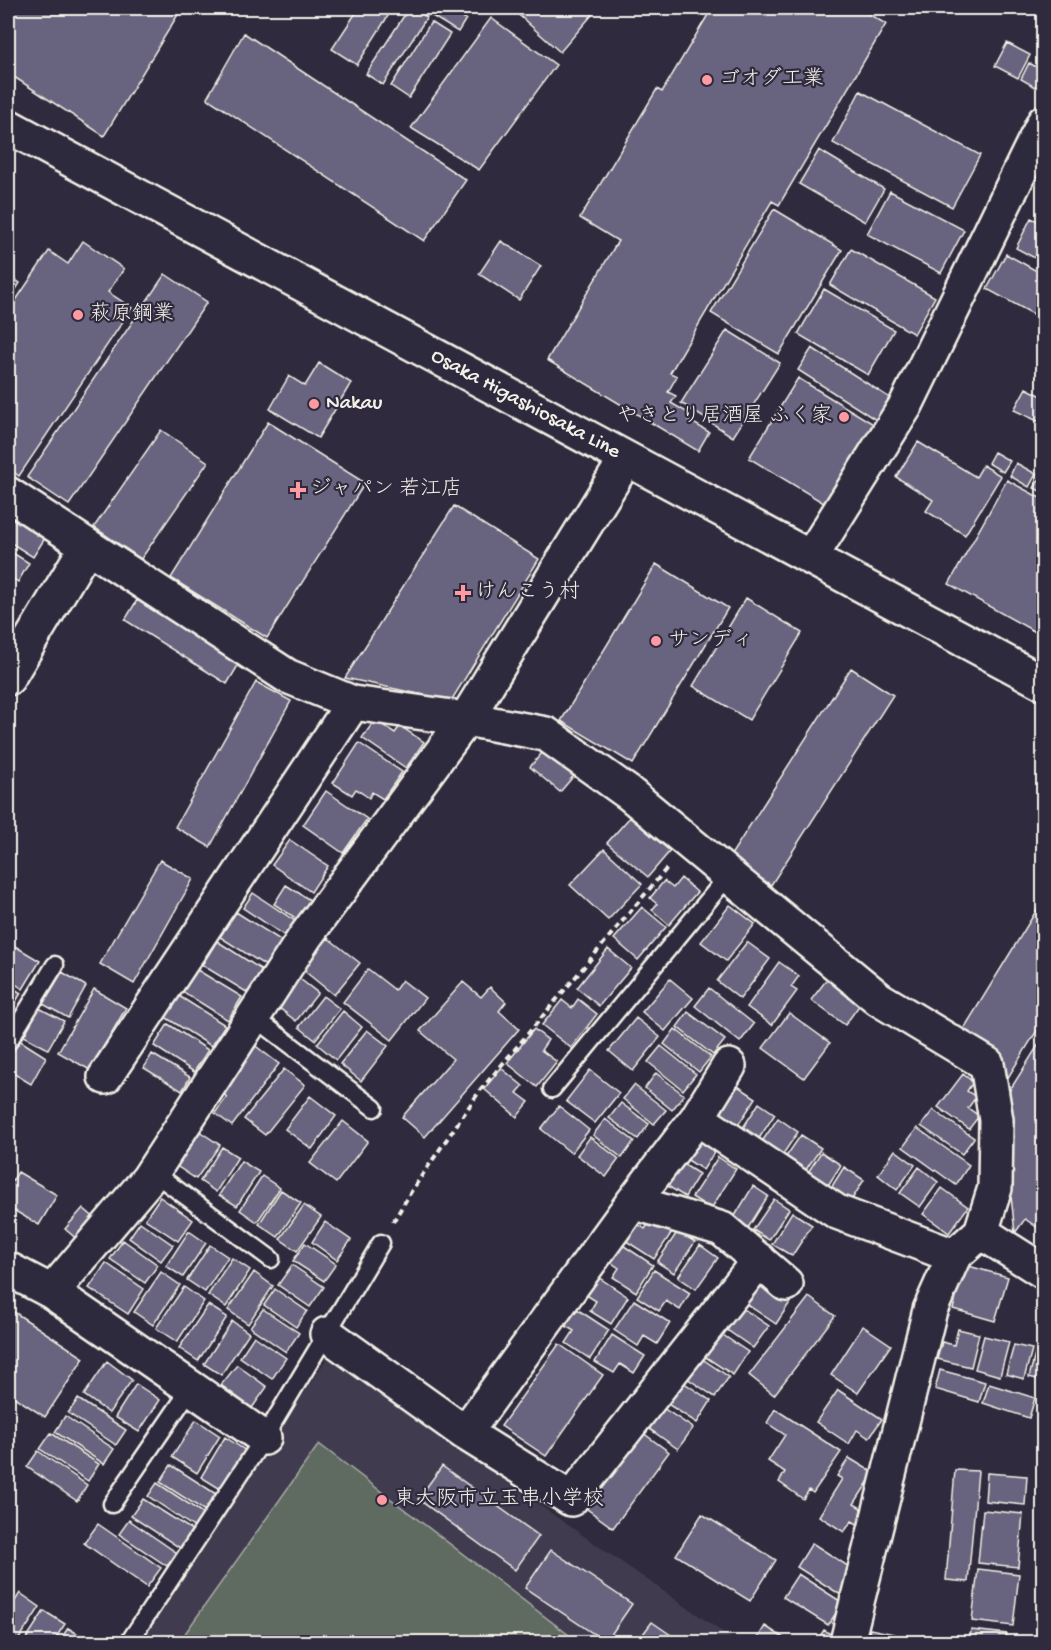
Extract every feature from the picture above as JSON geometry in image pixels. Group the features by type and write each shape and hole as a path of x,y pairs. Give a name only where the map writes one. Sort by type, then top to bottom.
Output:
{"street":[{"path":"811,557 906,405 1044,122"},
{"name":"Osaka Higashiosaka Line","path":"8,126 1044,683"},
{"path":"52,1292 148,1179 305,937 466,719 626,459"},
{"path":"8,494 287,676 353,703 466,719 546,734 630,794 879,999 987,1064 996,1120 995,1188 981,1232 954,1256 930,1310 848,1642"},
{"path":"8,678 87,546"},
{"path":"105,1077 353,703"},
{"path":"465,1433 697,1118 729,1066"},
{"path":"697,1118 837,1212 954,1256"},
{"path":"633,1202 722,1229 786,1284"},
{"path":"981,1232 1044,1272"},
{"path":"327,1334 465,1433 571,1499 759,1260"},
{"path":"8,1269 52,1292 264,1438"}],"lane":[{"path":"552,1089 729,875"},
{"path":"8,1042 55,965"},
{"path":"254,1017 374,1108"},
{"path":"153,1172 271,1259"},
{"path":"129,1642 264,1438 381,1243"},
{"path":"112,1504 191,1388"}],"path":[{"path":"381,1243 412,1190 479,1092 689,843"}],"shaded area":[{"name":"東大阪市立玉串小学校","path":"327,1358 737,1642 140,1642"},
{"path":"319,1444 578,1642 179,1642"}],"building":[{"path":"8,8 182,8 104,136 8,73"},
{"path":"359,8 393,8 357,65 332,49"},
{"path":"409,8 427,17 383,85 366,74"},
{"path":"419,8 447,8 466,19 458,32"},
{"path":"511,8 598,8 560,52"},
{"path":"712,8 858,8 886,24 779,205 772,201 670,373 677,376 668,392 676,396 671,403 690,414 688,420 709,432 698,451 547,360 618,241 580,218 657,89 662,92"},
{"path":"491,18 556,65 479,170 411,128"},
{"path":"431,22 450,34 409,98 391,86"},
{"path":"244,33 466,180 424,241 207,98"},
{"path":"1007,43 1030,55 1018,78 995,66"},
{"path":"1029,63 1044,71 1035,87 1021,79"},
{"path":"860,91 980,155 952,207 833,143"},
{"path":"819,150 884,189 865,222 799,184"},
{"path":"890,191 964,230 941,273 867,234"},
{"path":"774,209 842,250 779,354 711,313"},
{"path":"1031,218 1044,224 1044,263 1016,248"},
{"path":"83,241 124,269 108,292 132,308 19,476 8,468 8,312 49,251 68,264"},
{"path":"501,241 541,266 519,300 479,274"},
{"path":"851,249 935,297 914,334 830,285"},
{"path":"1006,254 1044,275 1044,295 1033,314 987,289"},
{"path":"165,274 207,302 69,505 27,477"},
{"path":"8,275 20,283 8,302"},
{"path":"824,289 894,330 868,375 798,334"},
{"path":"727,330 780,363 733,437 681,403"},
{"path":"812,348 890,398 876,420 798,370"},
{"path":"319,363 351,383 318,438 270,409 289,376 305,386"},
{"path":"798,378 875,425 827,505 749,458"},
{"path":"1026,388 1044,397 1044,424 1014,410"},
{"path":"268,422 365,483 267,638 171,578"},
{"path":"161,430 208,462 141,559 94,527"},
{"path":"918,442 976,477 983,465 1001,476 965,535 926,511 933,500 896,477"},
{"path":"994,452 1010,461 1003,472 988,463"},
{"path":"1016,463 1036,474 1029,487 1010,476"},
{"path":"1044,472 1044,493 1034,488"},
{"path":"1007,480 1044,500 1044,637 949,584"},
{"path":"454,506 539,559 451,701 345,678"},
{"path":"8,511 47,535 33,557 8,541"},
{"path":"8,550 29,563 18,582 8,575"},
{"path":"656,564 728,608 633,764 561,721"},
{"path":"746,598 802,633 749,720 693,686"},
{"path":"137,600 239,664 227,684 125,620"},
{"path":"851,668 893,695 771,885 729,858"},
{"path":"256,682 291,701 210,847 175,827"},
{"path":"375,720 395,733 400,726 424,742 406,768 362,738"},
{"path":"359,743 402,772 383,799 372,792 369,798 356,789 352,795 333,783"},
{"path":"547,747 577,772 560,792 530,767"},
{"path":"326,791 367,819 343,853 303,825"},
{"path":"630,817 670,851 648,877 607,843"},
{"path":"290,840 328,866 311,892 272,865"},
{"path":"604,849 642,884 608,920 570,885"},
{"path":"160,860 193,879 134,984 100,964"},
{"path":"681,878 697,892 669,925 652,910 657,904 650,898 664,881 673,888"},
{"path":"286,885 310,900 297,919 274,904"},
{"path":"253,893 295,921 285,936 243,908"},
{"path":"1044,898 1044,1019 1004,1084 960,1035"},
{"path":"730,905 755,924 726,961 701,942"},
{"path":"642,907 666,927 638,960 614,939"},
{"path":"236,912 282,941 266,966 220,937"},
{"path":"328,938 360,963 334,995 303,970"},
{"path":"217,941 262,970 248,993 202,965"},
{"path":"8,942 40,961 23,989 8,979"},
{"path":"747,942 770,959 740,999 717,981"},
{"path":"608,949 631,968 599,1006 577,988"},
{"path":"779,962 799,976 791,987 797,991 772,1025 747,1007"},
{"path":"194,968 242,997 228,1020 180,990"},
{"path":"368,969 395,990 402,980 425,998 392,1040 343,1002"},
{"path":"62,972 86,986 68,1018 43,1004"},
{"path":"296,976 318,993 296,1021 274,1004"},
{"path":"828,978 861,1003 845,1025 811,1000"},
{"path":"670,979 693,998 665,1031 642,1012"},
{"path":"463,982 481,997 490,987 506,1002 499,1011 519,1029 425,1137 402,1117 453,1059 420,1031"},
{"path":"8,985 21,993 8,1015"},
{"path":"709,988 754,1024 740,1042 695,1006"},
{"path":"94,989 126,1008 90,1070 58,1052"},
{"path":"179,996 225,1025 211,1046 165,1017"},
{"path":"323,996 340,1009 315,1040 299,1027"},
{"path":"578,999 597,1014 571,1048 542,1025 562,1000 572,1008"},
{"path":"39,1008 64,1021 48,1049 24,1036"},
{"path":"343,1011 362,1027 336,1060 317,1044"},
{"path":"688,1012 725,1040 713,1055 677,1027"},
{"path":"789,1013 830,1043 804,1078 763,1048"},
{"path":"636,1018 660,1037 633,1071 609,1051"},
{"path":"168,1024 208,1050 194,1072 154,1046"},
{"path":"534,1029 548,1040 541,1050 557,1062 537,1087 507,1063"},
{"path":"675,1029 711,1057 699,1072 664,1044"},
{"path":"367,1030 388,1046 361,1081 340,1064"},
{"path":"1044,1036 1044,1232 1025,1219 1015,1233 1001,1104"},
{"path":"19,1040 46,1057 31,1084 8,1070 8,1060"},
{"path":"253,1044 279,1064 232,1126 215,1113 227,1097 218,1090"},
{"path":"661,1046 696,1074 683,1090 648,1062"},
{"path":"152,1054 190,1077 182,1091 144,1068"},
{"path":"501,1068 523,1086 517,1093 529,1102 517,1117 484,1089"},
{"path":"284,1069 305,1085 265,1135 244,1119"},
{"path":"590,1070 619,1093 595,1123 566,1101"},
{"path":"656,1073 684,1095 672,1110 645,1088"},
{"path":"963,1074 973,1082 967,1091 976,1097 968,1108 979,1116 969,1129 938,1107"},
{"path":"730,1081 756,1098 736,1128 719,1117 726,1105 718,1099"},
{"path":"634,1085 666,1110 654,1124 623,1099"},
{"path":"310,1096 336,1116 312,1149 285,1129"},
{"path":"621,1103 649,1124 638,1139 609,1118"},
{"path":"759,1103 775,1114 758,1140 742,1129"},
{"path":"559,1106 589,1130 571,1153 541,1129"},
{"path":"933,1110 974,1138 962,1154 921,1126"},
{"path":"778,1118 798,1132 781,1157 761,1143"},
{"path":"605,1119 634,1141 622,1158 593,1135"},
{"path":"343,1121 368,1141 336,1183 310,1163"},
{"path":"917,1128 969,1165 956,1185 903,1147"},
{"path":"199,1131 220,1145 196,1179 175,1165"},
{"path":"801,1135 821,1148 805,1171 785,1158"},
{"path":"693,1136 715,1151 703,1170 680,1155"},
{"path":"590,1137 619,1159 606,1177 577,1155"},
{"path":"222,1147 238,1157 216,1192 200,1181"},
{"path":"895,1150 915,1165 897,1190 878,1175"},
{"path":"821,1152 841,1165 827,1187 807,1174"},
{"path":"718,1157 736,1169 711,1209 692,1197"},
{"path":"675,1159 699,1174 685,1197 660,1181"},
{"path":"241,1161 259,1172 237,1206 219,1195"},
{"path":"844,1167 864,1180 849,1204 829,1191"},
{"path":"919,1167 938,1182 920,1207 900,1193"},
{"path":"18,1172 57,1195 39,1225 10,1208 8,1212 8,1177 13,1180"},
{"path":"262,1176 280,1188 257,1222 240,1210"},
{"path":"753,1186 768,1196 748,1228 733,1219"},
{"path":"942,1188 968,1207 949,1233 923,1214"},
{"path":"281,1190 301,1203 278,1237 259,1224"},
{"path":"160,1197 193,1220 178,1241 145,1219"},
{"path":"774,1199 789,1209 769,1240 753,1230"},
{"path":"304,1205 321,1217 297,1251 280,1239"},
{"path":"83,1208 97,1220 79,1241 65,1229"},
{"path":"792,1212 812,1225 792,1256 772,1244"},
{"path":"652,1219 672,1232 654,1259 623,1239 635,1222 645,1229"},
{"path":"140,1222 173,1245 161,1261 129,1238"},
{"path":"325,1222 351,1240 337,1260 312,1242"},
{"path":"189,1231 206,1243 183,1277 166,1266"},
{"path":"678,1231 695,1242 674,1273 657,1262"},
{"path":"123,1240 158,1265 145,1283 110,1259"},
{"path":"618,1242 653,1265 636,1292 613,1277 619,1268 606,1259"},
{"path":"305,1243 336,1264 324,1281 293,1261"},
{"path":"210,1245 228,1257 205,1292 187,1280"},
{"path":"700,1245 718,1258 696,1289 678,1277"},
{"path":"232,1258 250,1270 226,1307 208,1295"},
{"path":"106,1263 144,1289 128,1314 89,1288"},
{"path":"292,1265 324,1287 310,1307 278,1285"},
{"path":"965,1265 1008,1277 995,1321 953,1309"},
{"path":"654,1270 690,1293 680,1310 666,1301 659,1311 637,1297"},
{"path":"161,1272 180,1285 153,1325 134,1312"},
{"path":"254,1272 273,1286 248,1324 228,1310"},
{"path":"592,1273 628,1297 611,1324 590,1311 596,1301 580,1291"},
{"path":"754,1277 791,1301 776,1324 739,1299"},
{"path":"184,1287 204,1301 177,1342 156,1328"},
{"path":"275,1289 307,1311 296,1327 264,1305"},
{"path":"809,1297 835,1316 774,1395 749,1375"},
{"path":"634,1300 670,1323 657,1344 644,1336 638,1346 614,1330"},
{"path":"732,1301 769,1326 753,1348 717,1323"},
{"path":"208,1305 227,1317 198,1361 179,1348"},
{"path":"572,1306 609,1330 590,1359 566,1343 574,1331 561,1323"},
{"path":"8,1308 84,1358 45,1417 8,1393"},
{"path":"263,1309 299,1333 286,1352 250,1327"},
{"path":"232,1321 249,1333 221,1375 204,1364"},
{"path":"863,1326 891,1345 858,1393 831,1375"},
{"path":"714,1329 748,1352 733,1375 698,1352"},
{"path":"958,1329 979,1334 971,1367 937,1359 942,1342 954,1345"},
{"path":"612,1335 645,1356 634,1373 620,1364 614,1373 595,1362"},
{"path":"254,1336 286,1358 272,1379 240,1357"},
{"path":"984,1336 1009,1342 1000,1376 975,1369"},
{"path":"559,1344 603,1375 546,1456 501,1426"},
{"path":"1014,1345 1032,1349 1024,1379 1006,1374"},
{"path":"1036,1351 1044,1353 1044,1381 1029,1377"},
{"path":"695,1354 729,1377 715,1397 681,1374"},
{"path":"107,1361 132,1380 109,1413 84,1395"},
{"path":"237,1365 267,1387 252,1408 221,1385"},
{"path":"940,1370 985,1382 979,1402 935,1389"},
{"path":"677,1378 711,1401 697,1423 663,1401"},
{"path":"136,1384 160,1400 139,1432 115,1417"},
{"path":"989,1384 1035,1398 1029,1418 983,1403"},
{"path":"838,1390 882,1419 869,1438 857,1430 849,1444 816,1422"},
{"path":"78,1399 126,1430 116,1445 68,1413"},
{"path":"657,1404 693,1428 678,1449 644,1425"},
{"path":"775,1409 841,1452 813,1493 809,1490 803,1499 779,1482 785,1472 768,1461 785,1435 767,1423"},
{"path":"65,1416 114,1449 104,1464 55,1432"},
{"path":"196,1420 220,1436 197,1473 172,1457"},
{"path":"639,1430 669,1452 613,1528 583,1506"},
{"path":"51,1433 99,1464 88,1481 40,1449"},
{"path":"225,1437 246,1451 222,1490 201,1477"},
{"path":"38,1451 87,1485 77,1501 27,1467"},
{"path":"849,1458 874,1473 854,1504 861,1508 859,1525 852,1521 844,1532 819,1516 842,1479 837,1476"},
{"path":"171,1465 216,1494 205,1511 160,1482"},
{"path":"442,1466 539,1536 515,1570 418,1499"},
{"path":"955,1470 978,1471 968,1582 946,1580"},
{"path":"987,1473 1027,1476 1025,1505 985,1501"},
{"path":"157,1483 204,1514 195,1528 148,1496"},
{"path":"143,1499 192,1530 180,1548 131,1516"},
{"path":"983,1510 1023,1514 1018,1567 978,1563"},
{"path":"702,1514 776,1560 750,1601 676,1555"},
{"path":"129,1520 177,1553 167,1566 119,1534"},
{"path":"98,1524 161,1568 147,1587 84,1543"},
{"path":"812,1543 851,1568 844,1597 797,1567"},
{"path":"551,1550 632,1604 606,1642 525,1588"},
{"path":"978,1569 1019,1574 1013,1626 972,1621"},
{"path":"798,1574 843,1603 828,1625 783,1597"},
{"path":"20,1593 40,1607 16,1642 8,1637 8,1612"},
{"path":"44,1611 65,1624 53,1642 24,1642"},
{"path":"652,1622 681,1642 637,1642"},
{"path":"765,1626 790,1642 756,1641"},
{"path":"68,1628 88,1640 86,1642 59,1642"},
{"path":"870,1629 899,1635 897,1642 867,1642"},
{"path":"824,1630 835,1637 832,1642 816,1642"},
{"path":"971,1630 1007,1634 1006,1642 969,1642"}],"place":[{"name":"ゴオダ工業","path":"707,80"},
{"name":"萩原鋼業","path":"78,315"},
{"name":"Nakau","path":"314,404"},
{"name":"やきとり居酒屋 ふく家","path":"844,417"},
{"name":"ジャパン 若江店","path":"298,490"},
{"name":"けんこう村","path":"463,593"},
{"name":"サンディ","path":"656,641"},
{"name":"東大阪市立玉串小学校","path":"382,1500"}]}
